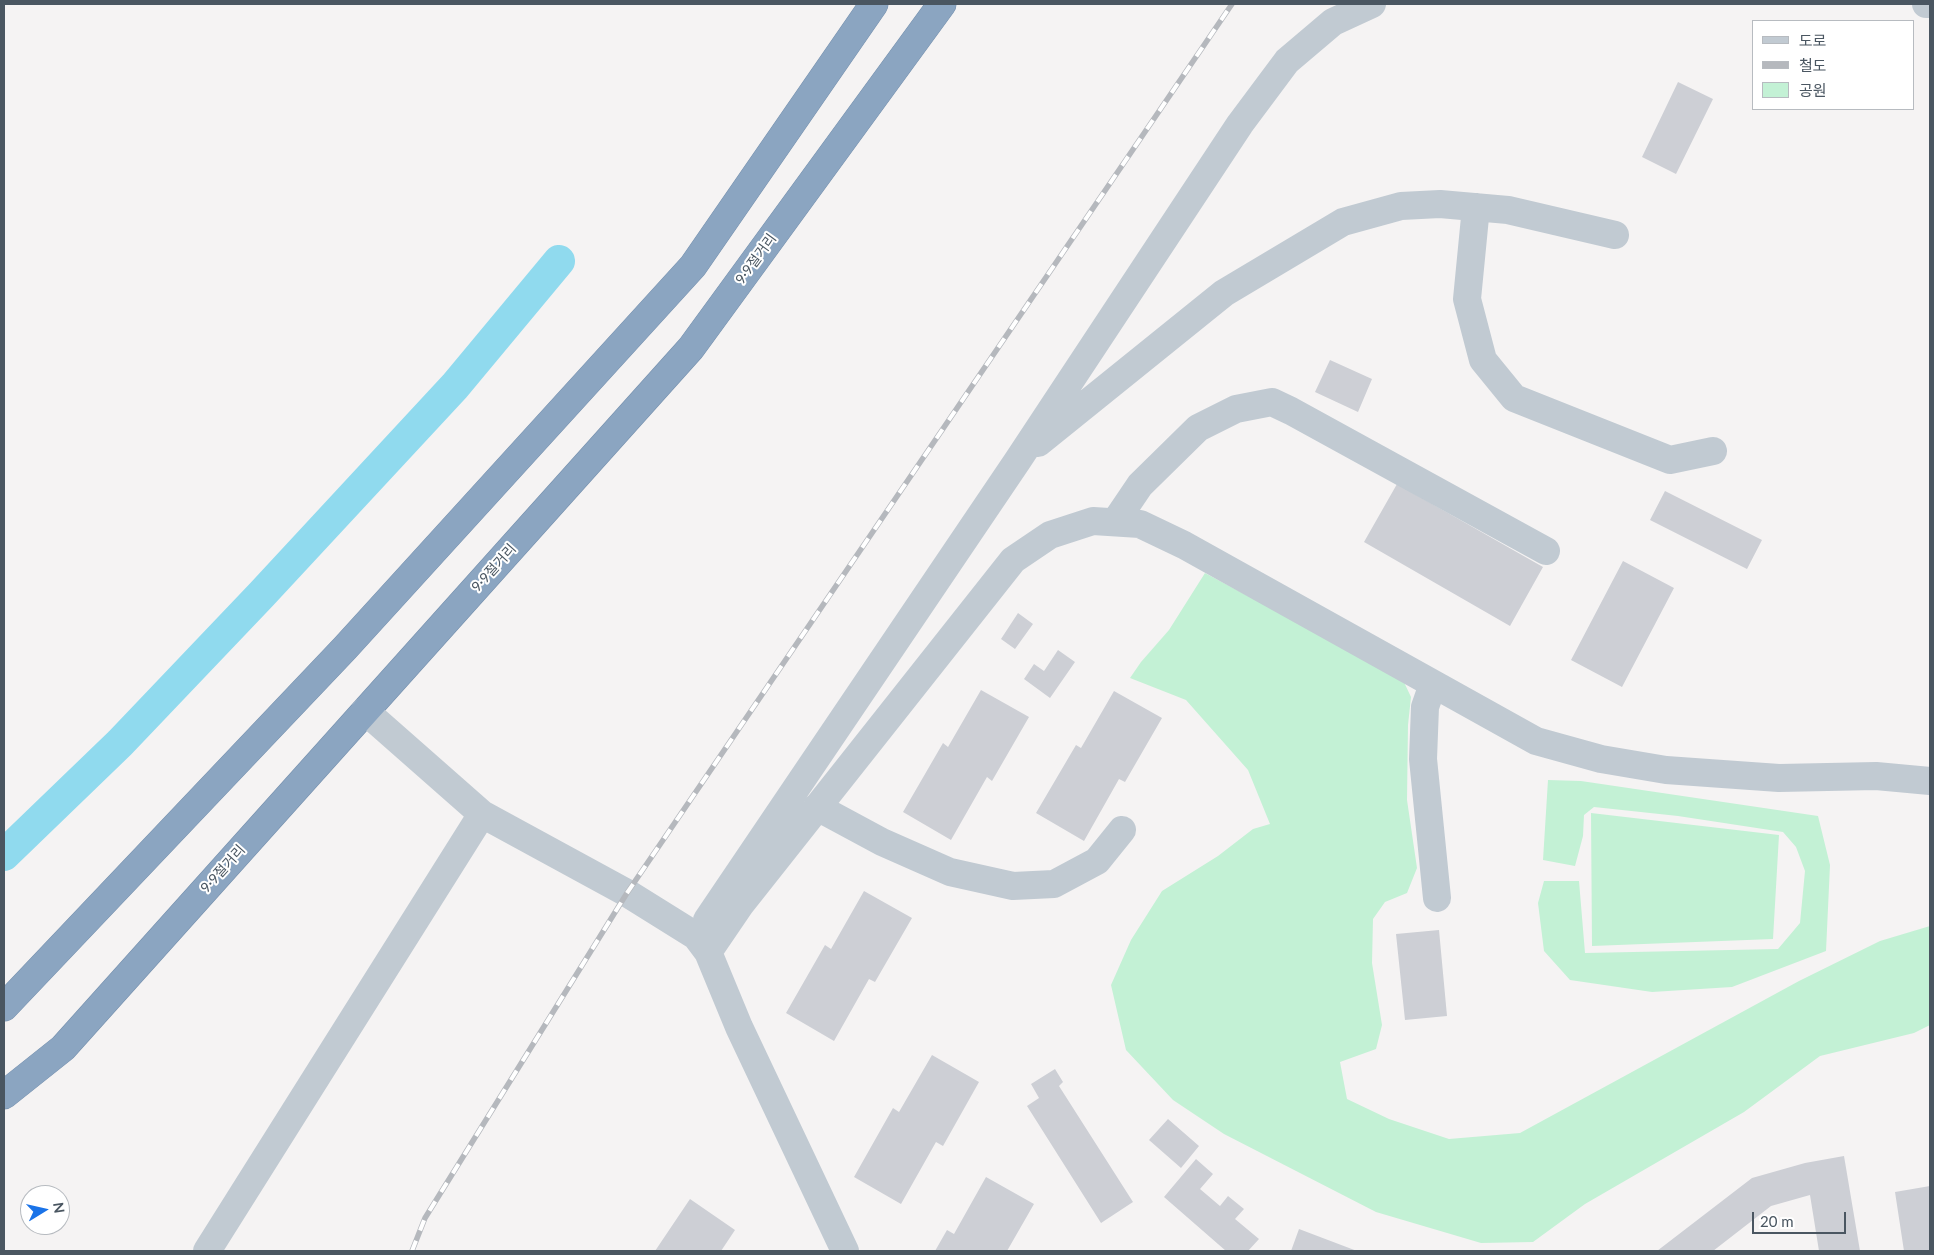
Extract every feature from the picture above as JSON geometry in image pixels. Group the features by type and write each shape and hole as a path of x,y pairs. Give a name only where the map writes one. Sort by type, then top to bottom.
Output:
{"highway":[{"path":"4,1007 345,648 694,266 874,4"},
{"name":"9·9절거리","path":"4,1095 63,1048 691,348 942,4"}],"street":[{"path":"702,944 1235,132 1287,61 1334,22 1372,4"},
{"path":"1018,460 1224,293 1343,222 1401,206 1440,204 1508,210 1615,235"},
{"path":"1476,208 1467,300 1483,360 1514,398 1670,460 1713,451"},
{"path":"1115,522 1140,485 1198,428 1236,409 1272,402 1546,551"},
{"path":"702,944 740,905 1014,560 1050,534 1093,521 1140,524 1184,545 1536,741 1601,759 1685,772 1779,778 1876,776 1930,781"},
{"path":"1433,684 1425,707 1423,759 1437,898"},
{"path":"365,711 482,814 627,894 702,944 739,1027 845,1251"},
{"path":"817,807 882,842 950,872 1013,886 1054,884 1097,861 1122,830"},
{"path":"207,1251 482,814"}],"green space":[{"path":"1205,573 1402,678 1411,697 1408,725 1407,800 1417,868 1407,893 1385,902 1373,919 1372,963 1382,1025 1376,1049 1340,1062 1347,1099 1389,1119 1449,1139 1520,1133 1799,981 1880,941 1930,926 1930,1025 1914,1033 1820,1056 1744,1112 1585,1204 1533,1242 1481,1243 1376,1212 1224,1134 1173,1100 1126,1050 1111,985 1131,940 1162,891 1218,856 1253,829 1270,824 1248,770 1186,700 1130,678 1141,662 1169,630"},
{"path":"1548,780 1581,781 1818,816 1830,865 1826,951 1732,987 1652,992 1570,980 1544,951 1538,903 1544,881 1579,881 1585,953 1778,949 1800,923 1805,871 1796,847 1783,832 1678,816 1594,807 1584,815 1583,836 1575,866 1543,860"},
{"path":"1591,813 1779,835 1773,939 1592,946"}],"building":[{"path":"1678,82 1713,99 1676,174 1642,157"},
{"path":"1330,360 1372,379 1358,412 1315,392"},
{"path":"1397,484 1543,567 1510,626 1364,542"},
{"path":"1665,491 1762,540 1747,569 1650,520"},
{"path":"1623,561 1674,588 1622,687 1571,660"},
{"path":"1018,613 1033,624 1015,649 1001,639"},
{"path":"1058,650 1075,662 1050,698 1024,679 1034,664 1044,671"},
{"path":"981,690 1029,717 992,781 987,777 951,840 903,812 943,743 948,747"},
{"path":"1114,691 1162,718 1125,782 1119,779 1084,841 1036,813 1076,745 1081,748"},
{"path":"864,891 912,918 875,982 869,979 834,1041 786,1013 825,945 831,949"},
{"path":"1439,930 1447,1016 1405,1020 1396,934"},
{"path":"932,1055 979,1082 943,1146 936,1142 901,1204 854,1177 893,1108 899,1112"},
{"path":"1055,1069 1063,1082 1059,1086 1133,1202 1101,1223 1027,1106 1039,1098 1031,1084"},
{"path":"1168,1119 1199,1146 1181,1168 1149,1140"},
{"path":"1844,1156 1860,1251 1819,1251 1810,1195 1771,1206 1713,1251 1657,1251 1752,1178 1805,1163"},
{"path":"1196,1159 1213,1174 1200,1189 1220,1206 1228,1196 1244,1209 1235,1219 1259,1239 1248,1251 1226,1251 1164,1197"},
{"path":"986,1177 1034,1204 1007,1251 935,1251 947,1230 954,1234"},
{"path":"1930,1186 1930,1251 1904,1251 1895,1192"},
{"path":"690,1199 735,1230 721,1251 655,1251"},
{"path":"1299,1229 1357,1251 1291,1251"}],"waterway":[{"path":"4,855 120,743 262,594 455,386 559,261"}],"railway":[{"path":"412,1251 425,1218 627,893 1232,4"}]}
